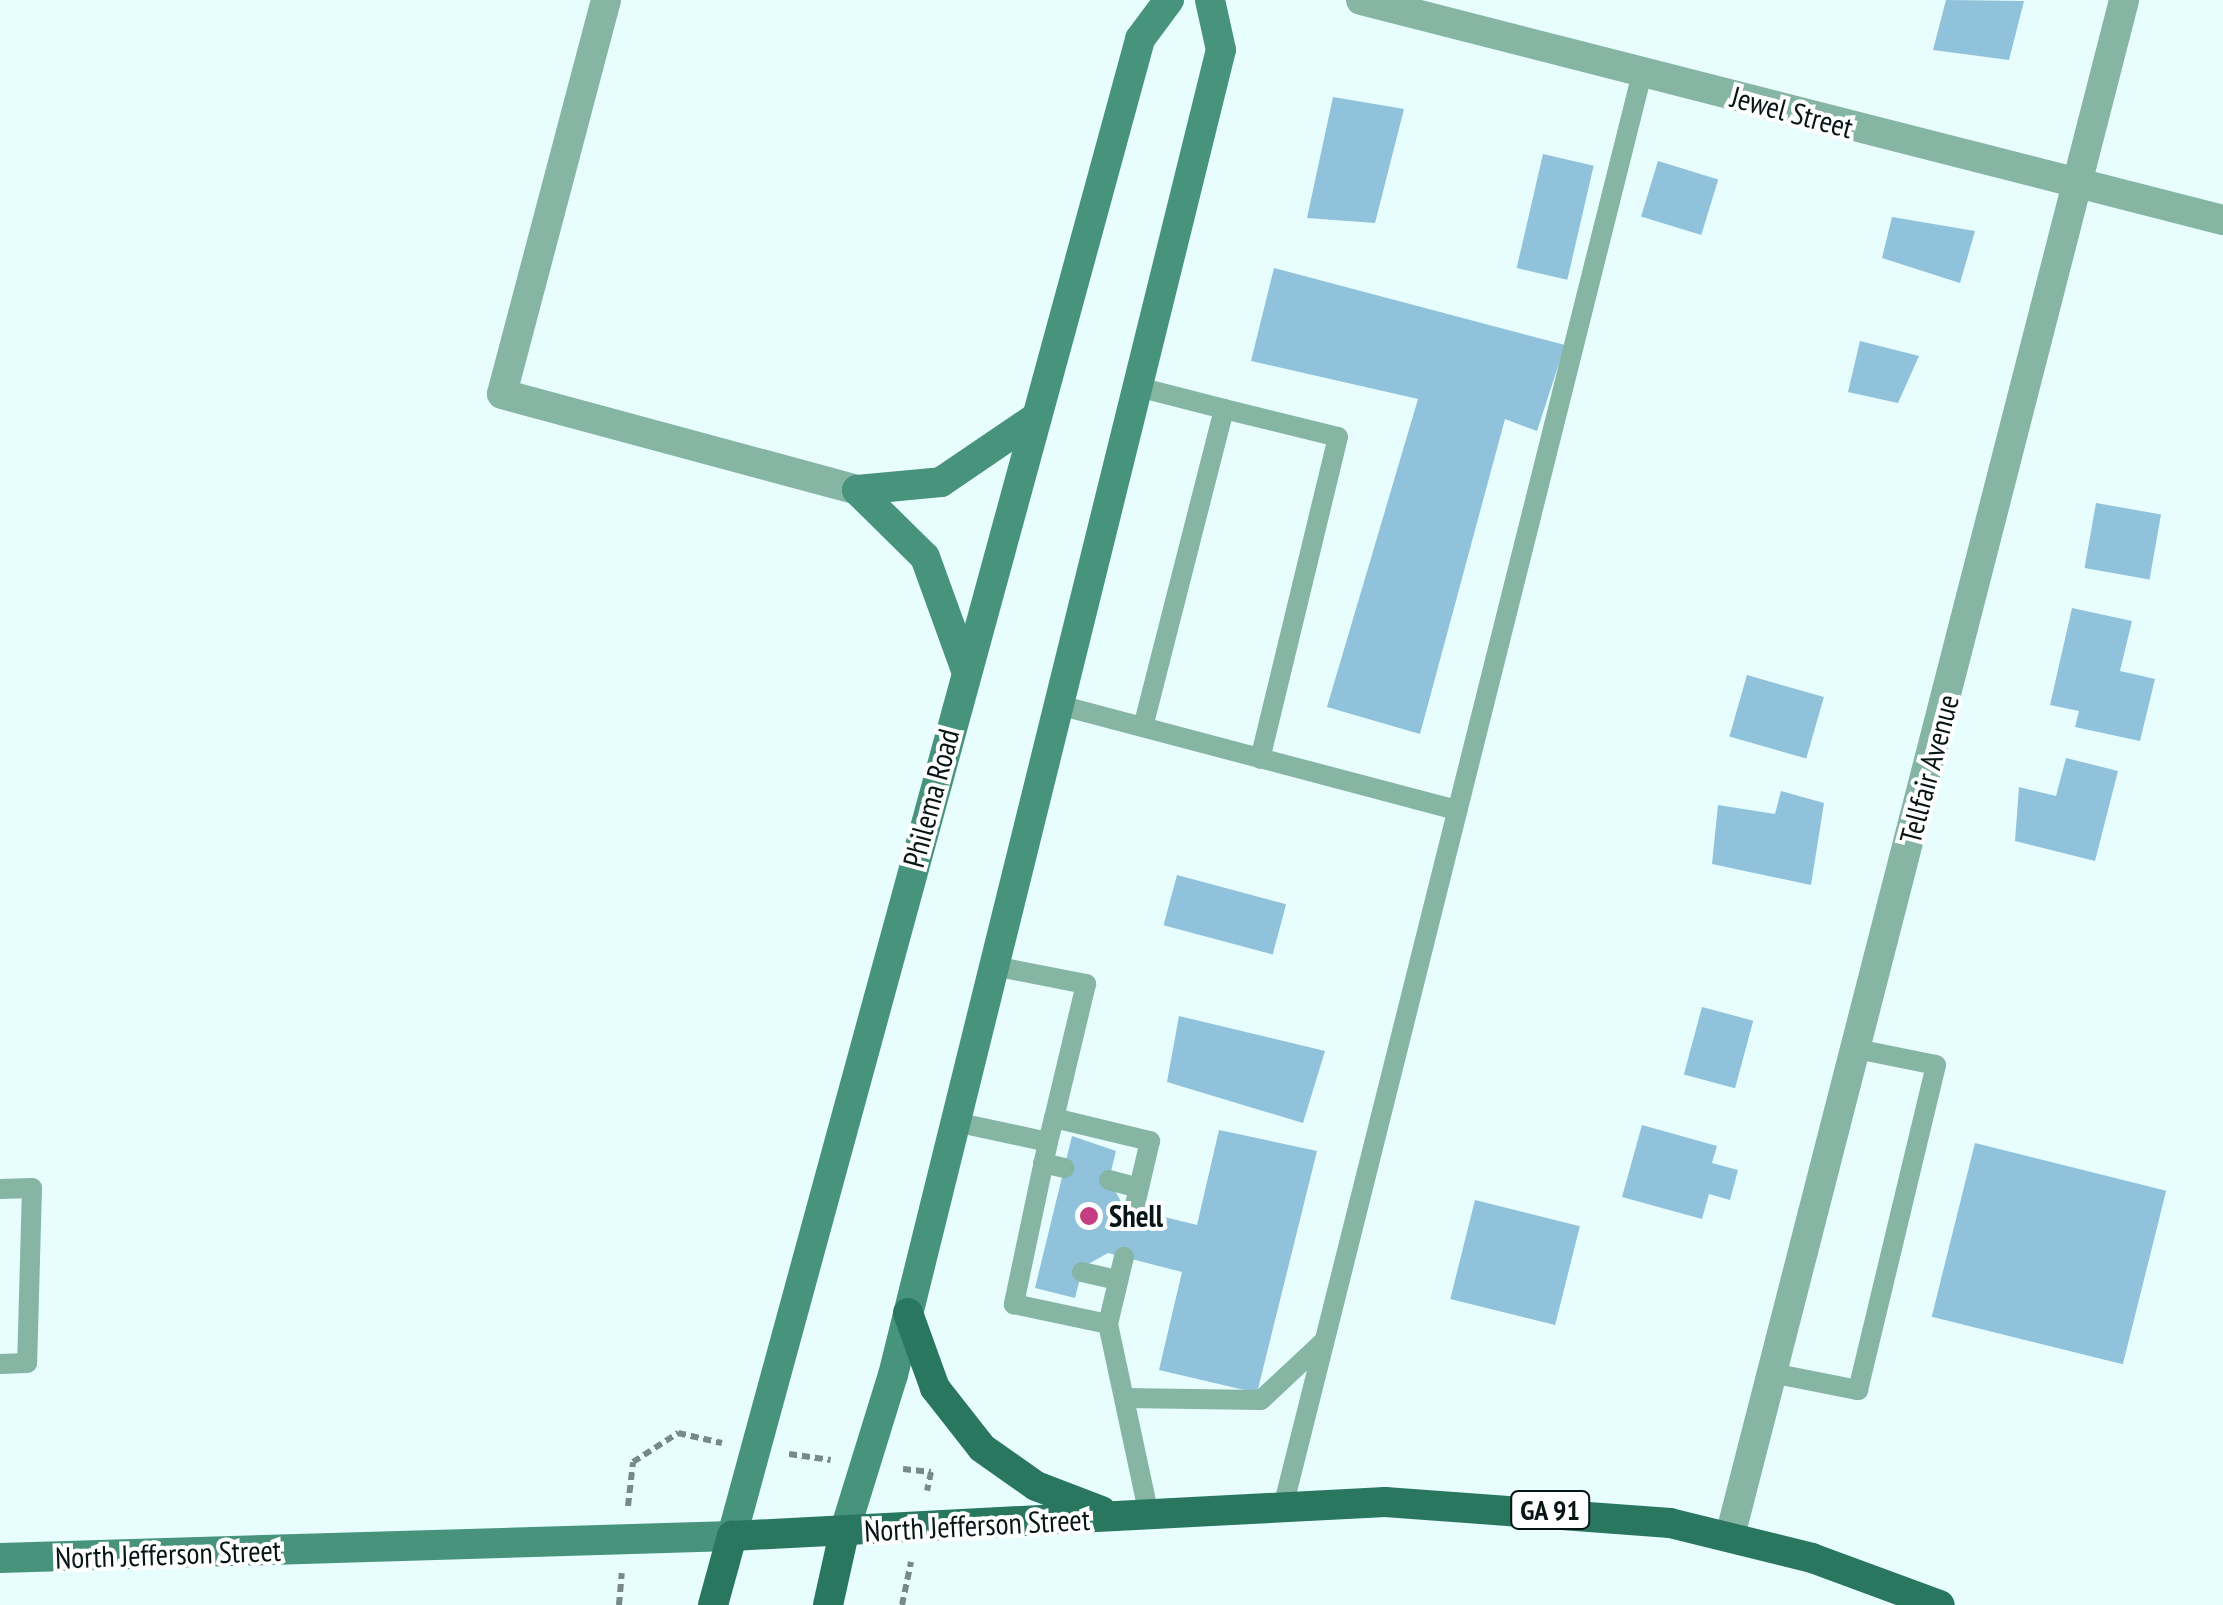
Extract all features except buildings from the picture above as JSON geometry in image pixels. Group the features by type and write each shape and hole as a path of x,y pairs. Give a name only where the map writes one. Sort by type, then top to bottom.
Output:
{"main road":[{"name":"Philema Road","path":"713,1605 1140,39 1169,0"},
{"path":"828,1605 844,1533 908,1313 1221,50 1210,0"},
{"path":"856,490 941,482 1035,418"},
{"path":"856,490 925,556 966,671"},
{"path":"908,1313 935,1388 982,1448 1066,1500 1139,1516"},
{"name":"North Jefferson Street","path":"0,1558 844,1533 1283,1507 1548,1510 1730,1536 1940,1605"}],"street":[{"path":"606,0 502,394 856,490"},
{"name":"Jewel Street","path":"1361,0 2080,187 2223,220"},
{"name":"Tellfair Avenue","path":"1730,1536 2080,187 2124,0"}],"lane":[{"path":"1283,1507 1642,73"},
{"path":"1138,387 1338,437 1260,759"},
{"path":"1142,727 1224,409"},
{"path":"1058,705 1458,810"},
{"path":"994,966 1086,984 1048,1142 1054,1166 1033,1258 1014,1304 1108,1324"},
{"path":"1772,1373 1858,1390 1936,1066 1857,1048"},
{"path":"1054,1118 1150,1140 1134,1209"},
{"path":"955,1122 1048,1142"},
{"path":"1109,1180 1138,1188"},
{"path":"0,1189 32,1188 28,1364 0,1364"},
{"path":"1124,1257 1108,1324 1125,1398 1139,1516"},
{"path":"1082,1272 1118,1280"},
{"path":"1125,1398 1261,1400 1325,1340"}],"place":[{"name":"Shell","path":"1089,1216"}]}
